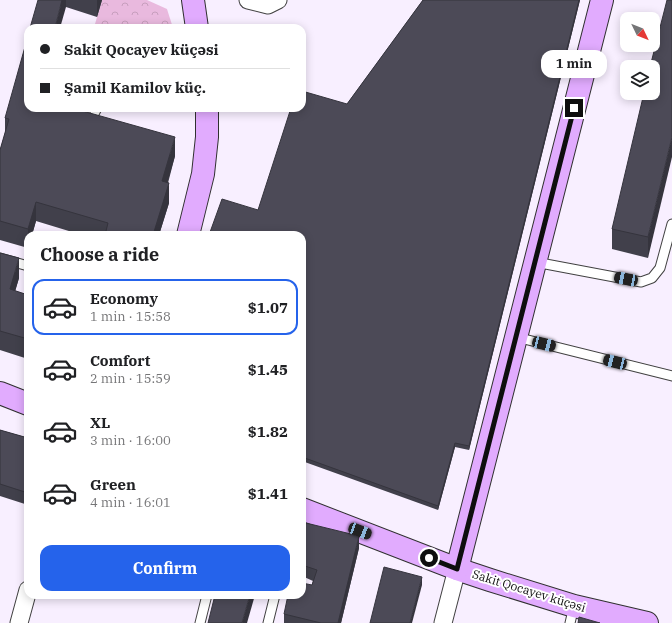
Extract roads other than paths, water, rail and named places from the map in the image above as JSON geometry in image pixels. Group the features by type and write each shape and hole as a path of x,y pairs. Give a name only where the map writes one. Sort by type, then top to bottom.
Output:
{"street":[{"path":"193,0 196,24"},
{"path":"248,0 268,5 278,0"},
{"path":"443,623 602,0"},
{"path":"189,231 203,174 207,137 207,112"},
{"path":"0,393 24,402"},
{"name":"Sakit Qocayev küçəsi","path":"306,512 457,569 572,615 647,623"},
{"path":"19,623 26,599"}],"lane":[{"path":"535,262 641,282 652,278 660,268 672,224"},
{"path":"0,258 24,265"},
{"path":"516,337 672,376"},
{"path":"200,623 206,599"},
{"path":"268,623 274,599"}]}
